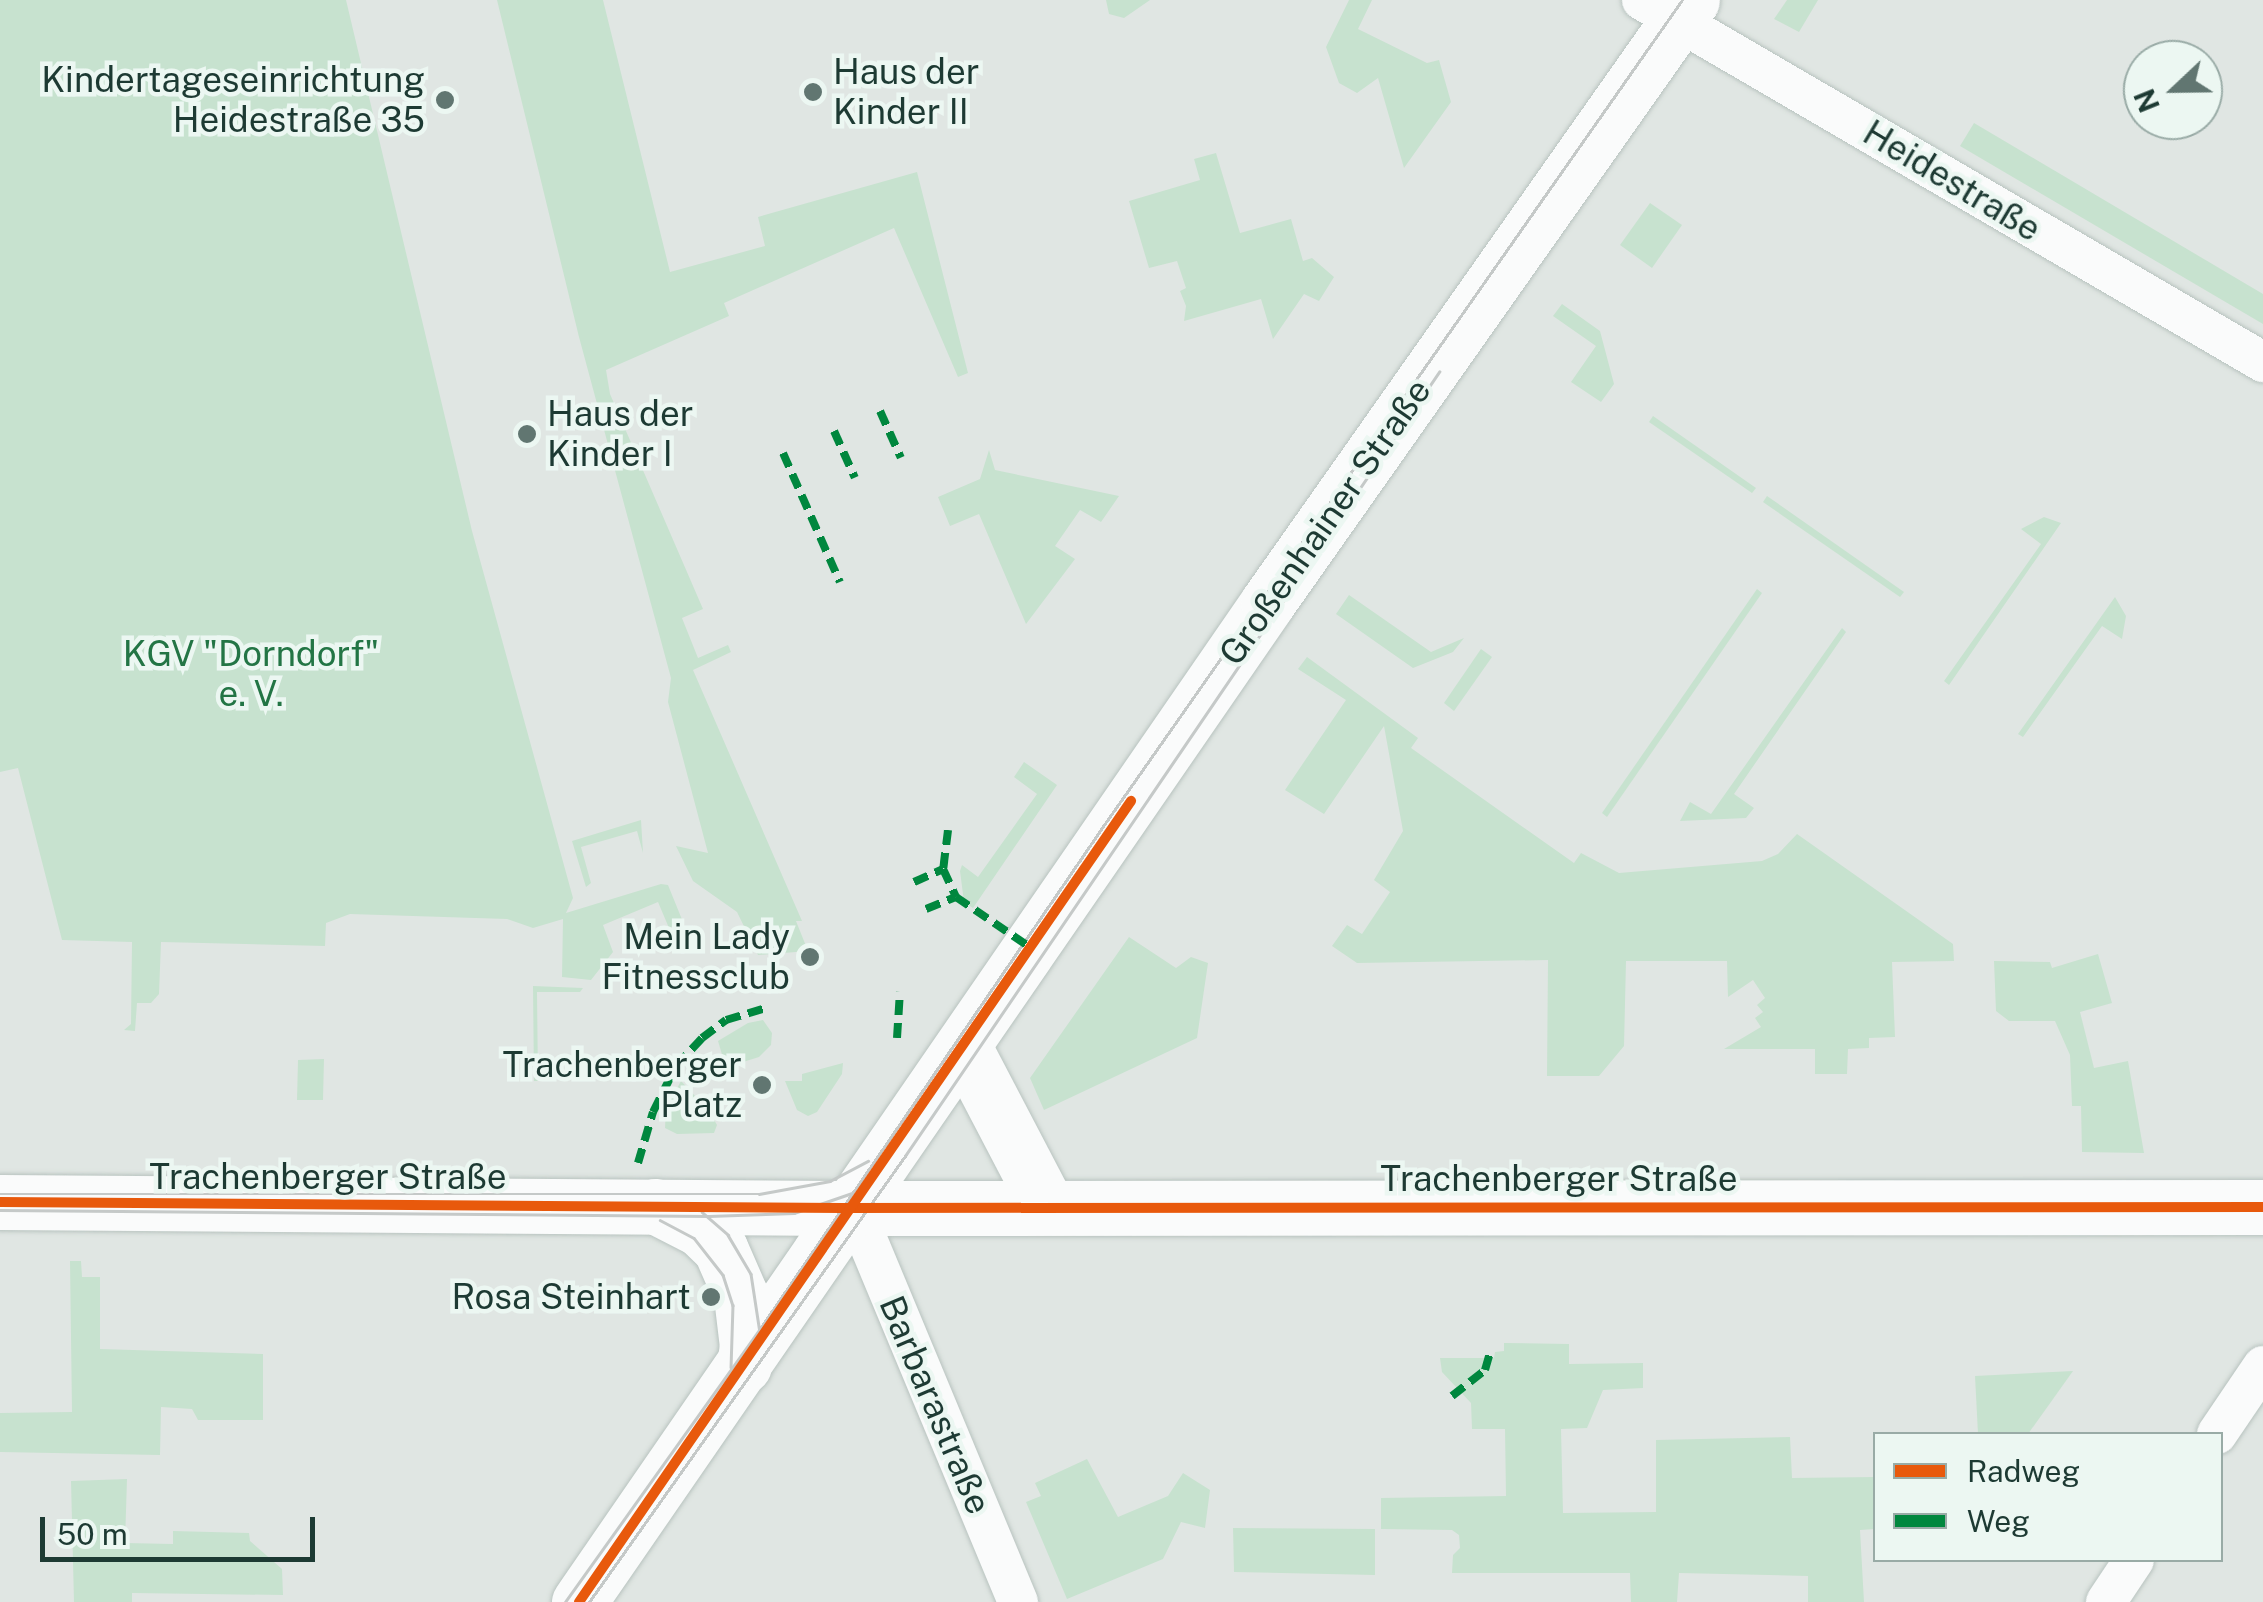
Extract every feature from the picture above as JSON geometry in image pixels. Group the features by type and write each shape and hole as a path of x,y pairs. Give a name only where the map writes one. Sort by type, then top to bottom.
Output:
{"street":[{"name":"Heidestraße","path":"1670,6 2263,362"},
{"name":"Großenhainer Straße","path":"964,1046 1670,6"},
{"path":"579,1602 964,1046 1047,1206"},
{"name":"Trachenberger Straße","path":"0,1202 655,1206"},
{"path":"655,1206 854,1208"},
{"path":"655,1206 678,1215 720,1248 741,1296 748,1346 744,1366"},
{"name":"Trachenberger Straße","path":"854,1208 2263,1208"},
{"name":"Barbarastraße","path":"854,1208 1018,1602"},
{"path":"2219,1432 2263,1366"},
{"path":"2106,1602 2133,1562"}],"green space":[{"name":"KGV \"Dorndorf\" e. V.","path":"0,0 346,0 472,531 573,898 566,913 661,884 668,885 683,922 669,928 658,902 603,925 613,952 591,980 562,977 563,919 533,928 507,919 350,914 326,923 325,946 161,942 159,994 151,1003 137,1003 135,1031 124,1030 131,1024 132,942 62,940 18,768 0,772"},
{"path":"497,0 603,0 670,272 765,246 758,217 917,172 968,373 958,377 894,228 724,303 729,316 606,370 610,394 703,609 682,618 698,658 728,645 731,652 693,670 802,921 796,921 808,951 758,955 737,912 693,881 676,846 708,853 668,702 671,678 579,337"},
{"path":"1106,0 1150,0 1124,18 1109,14"},
{"path":"1349,0 1372,0 1358,29 1427,63 1439,60 1451,102 1404,168 1378,78 1357,93 1339,83 1326,47"},
{"path":"1787,0 1818,0 1799,32 1774,19"},
{"path":"1974,123 2263,294 2263,324 1960,146"},
{"path":"1216,153 1240,233 1291,219 1303,261 1312,258 1334,277 1319,301 1304,294 1273,339 1261,299 1184,321 1186,306 1180,291 1186,288 1177,261 1149,268 1129,201 1200,180 1194,159"},
{"path":"1650,203 1682,225 1652,268 1620,245"},
{"path":"1562,304 1600,331 1614,384 1601,402 1571,382 1596,346 1553,316"},
{"path":"1653,416 1756,488 1752,493 1649,422"},
{"path":"989,450 995,470 1119,496 1101,522 1080,510 1055,546 1075,559 1026,624 979,514 950,526 938,497 980,479"},
{"path":"1767,496 1904,592 1900,597 1763,502"},
{"path":"2044,517 2061,523 1949,685 1944,681 2041,544 2021,529"},
{"path":"1757,589 1762,593 1607,817 1602,813"},
{"path":"1349,595 1431,652 1464,638 1453,652 1413,668 1336,614"},
{"path":"2115,597 2126,616 2122,639 2102,626 2023,737 2018,734"},
{"path":"1842,628 1846,632 1734,794 1754,808 1746,818 1680,821 1690,802 1711,814"},
{"path":"1481,649 1492,657 1454,711 1444,703"},
{"path":"1307,657 1418,738 1411,748 1574,863 1581,853 1619,873 1762,861 1778,854 1797,834 1953,944 1954,961 1892,962 1895,1037 1869,1038 1869,1048 1848,1049 1847,1074 1815,1074 1815,1049 1724,1049 1761,1027 1755,1018 1763,1012 1757,1005 1765,998 1753,980 1728,997 1727,961 1626,961 1624,1046 1599,1076 1547,1076 1548,960 1357,963 1332,946 1347,925 1362,934 1390,892 1374,880 1403,831 1384,726 1324,814 1285,790 1346,700 1298,669"},
{"path":"1024,762 1057,785 973,908 964,902 962,865 978,877 1037,794 1014,777"},
{"path":"641,820 643,853 637,831 581,847 591,883 586,887 572,841"},
{"path":"1129,937 1176,968 1191,957 1208,963 1197,1038 1044,1110 1030,1078"},
{"path":"2098,954 2112,1003 2080,1012 2094,1068 2128,1061 2144,1153 2082,1152 2081,1106 2072,1106 2070,1055 2055,1021 2009,1021 1996,1011 1994,961 2050,962 2052,968"},
{"path":"533,986 583,988 580,992 537,992 538,1081 534,1081"},
{"path":"763,1020 772,1033 771,1045 759,1057 743,1062 723,1058 718,1041 748,1023"},
{"path":"324,1059 323,1100 297,1100 298,1060"},
{"path":"843,1063 842,1074 817,1112 808,1116 797,1110 785,1081 802,1081 802,1074"},
{"path":"681,1081 709,1111 717,1125 714,1133 677,1134 665,1128 666,1109"},
{"path":"70,1261 81,1261 82,1277 100,1277 100,1349 263,1354 263,1420 198,1420 192,1409 161,1407 160,1455 0,1452 0,1413 72,1412"},
{"path":"1504,1343 1569,1344 1569,1364 1643,1363 1643,1388 1603,1390 1587,1428 1561,1429 1563,1513 1656,1512 1656,1440 1790,1437 1792,1478 1873,1477 1873,1529 1860,1530 1864,1602 1808,1602 1808,1576 1679,1573 1677,1602 1631,1602 1630,1573 1452,1573 1453,1555 1460,1548 1459,1535 1452,1530 1381,1529 1381,1498 1506,1496 1505,1429 1472,1429 1471,1403 1442,1372 1440,1358 1494,1358 1495,1352 1504,1351"},
{"path":"2073,1371 2029,1432 1978,1432 1975,1376"},
{"path":"1087,1459 1118,1517 1168,1496 1183,1473 1210,1490 1205,1528 1181,1522 1163,1559 1067,1599 1026,1502 1041,1496 1035,1483"},
{"path":"127,1479 125,1543 173,1544 173,1531 249,1533 250,1541 282,1569 283,1595 132,1593 132,1602 74,1602 71,1481"},
{"path":"1233,1528 1375,1529 1375,1575 1234,1572"}],"tram line":[{"path":"565,1602 761,1327 1106,822 1682,0"},
{"path":"589,1602 905,1156 1439,372"},
{"path":"0,1194 759,1194 830,1181 868,1161"},
{"path":"0,1210 709,1216 794,1213 852,1193"},
{"path":"702,1212 728,1235 751,1274 760,1333"},
{"path":"660,1220 694,1238 723,1275 733,1305 731,1367"}],"marked path":[{"path":"880,411 901,458"},
{"path":"834,431 855,478"},
{"path":"783,453 840,582"},
{"path":"948,830 943,869 956,897 1031,948"},
{"path":"914,882 943,869"},
{"path":"926,909 956,897"},
{"path":"897,1038 900,992"},
{"path":"638,1163 653,1112 676,1066 702,1038 726,1020 766,1008"},
{"path":"1452,1396 1485,1370 1490,1352"}],"cycle path":[{"path":"579,1602 1131,801"},
{"path":"0,1202 842,1208 2263,1207"}],"place":[{"name":"Haus der Kinder II","path":"813,92"},
{"name":"Kindertageseinrichtung Heidestraße 35","path":"445,100"},
{"name":"Haus der Kinder I","path":"527,434"},
{"name":"Mein Lady Fitnessclub","path":"810,957"},
{"name":"Trachenberger Platz","path":"762,1085"},
{"name":"Rosa Steinhart","path":"711,1297"}]}
